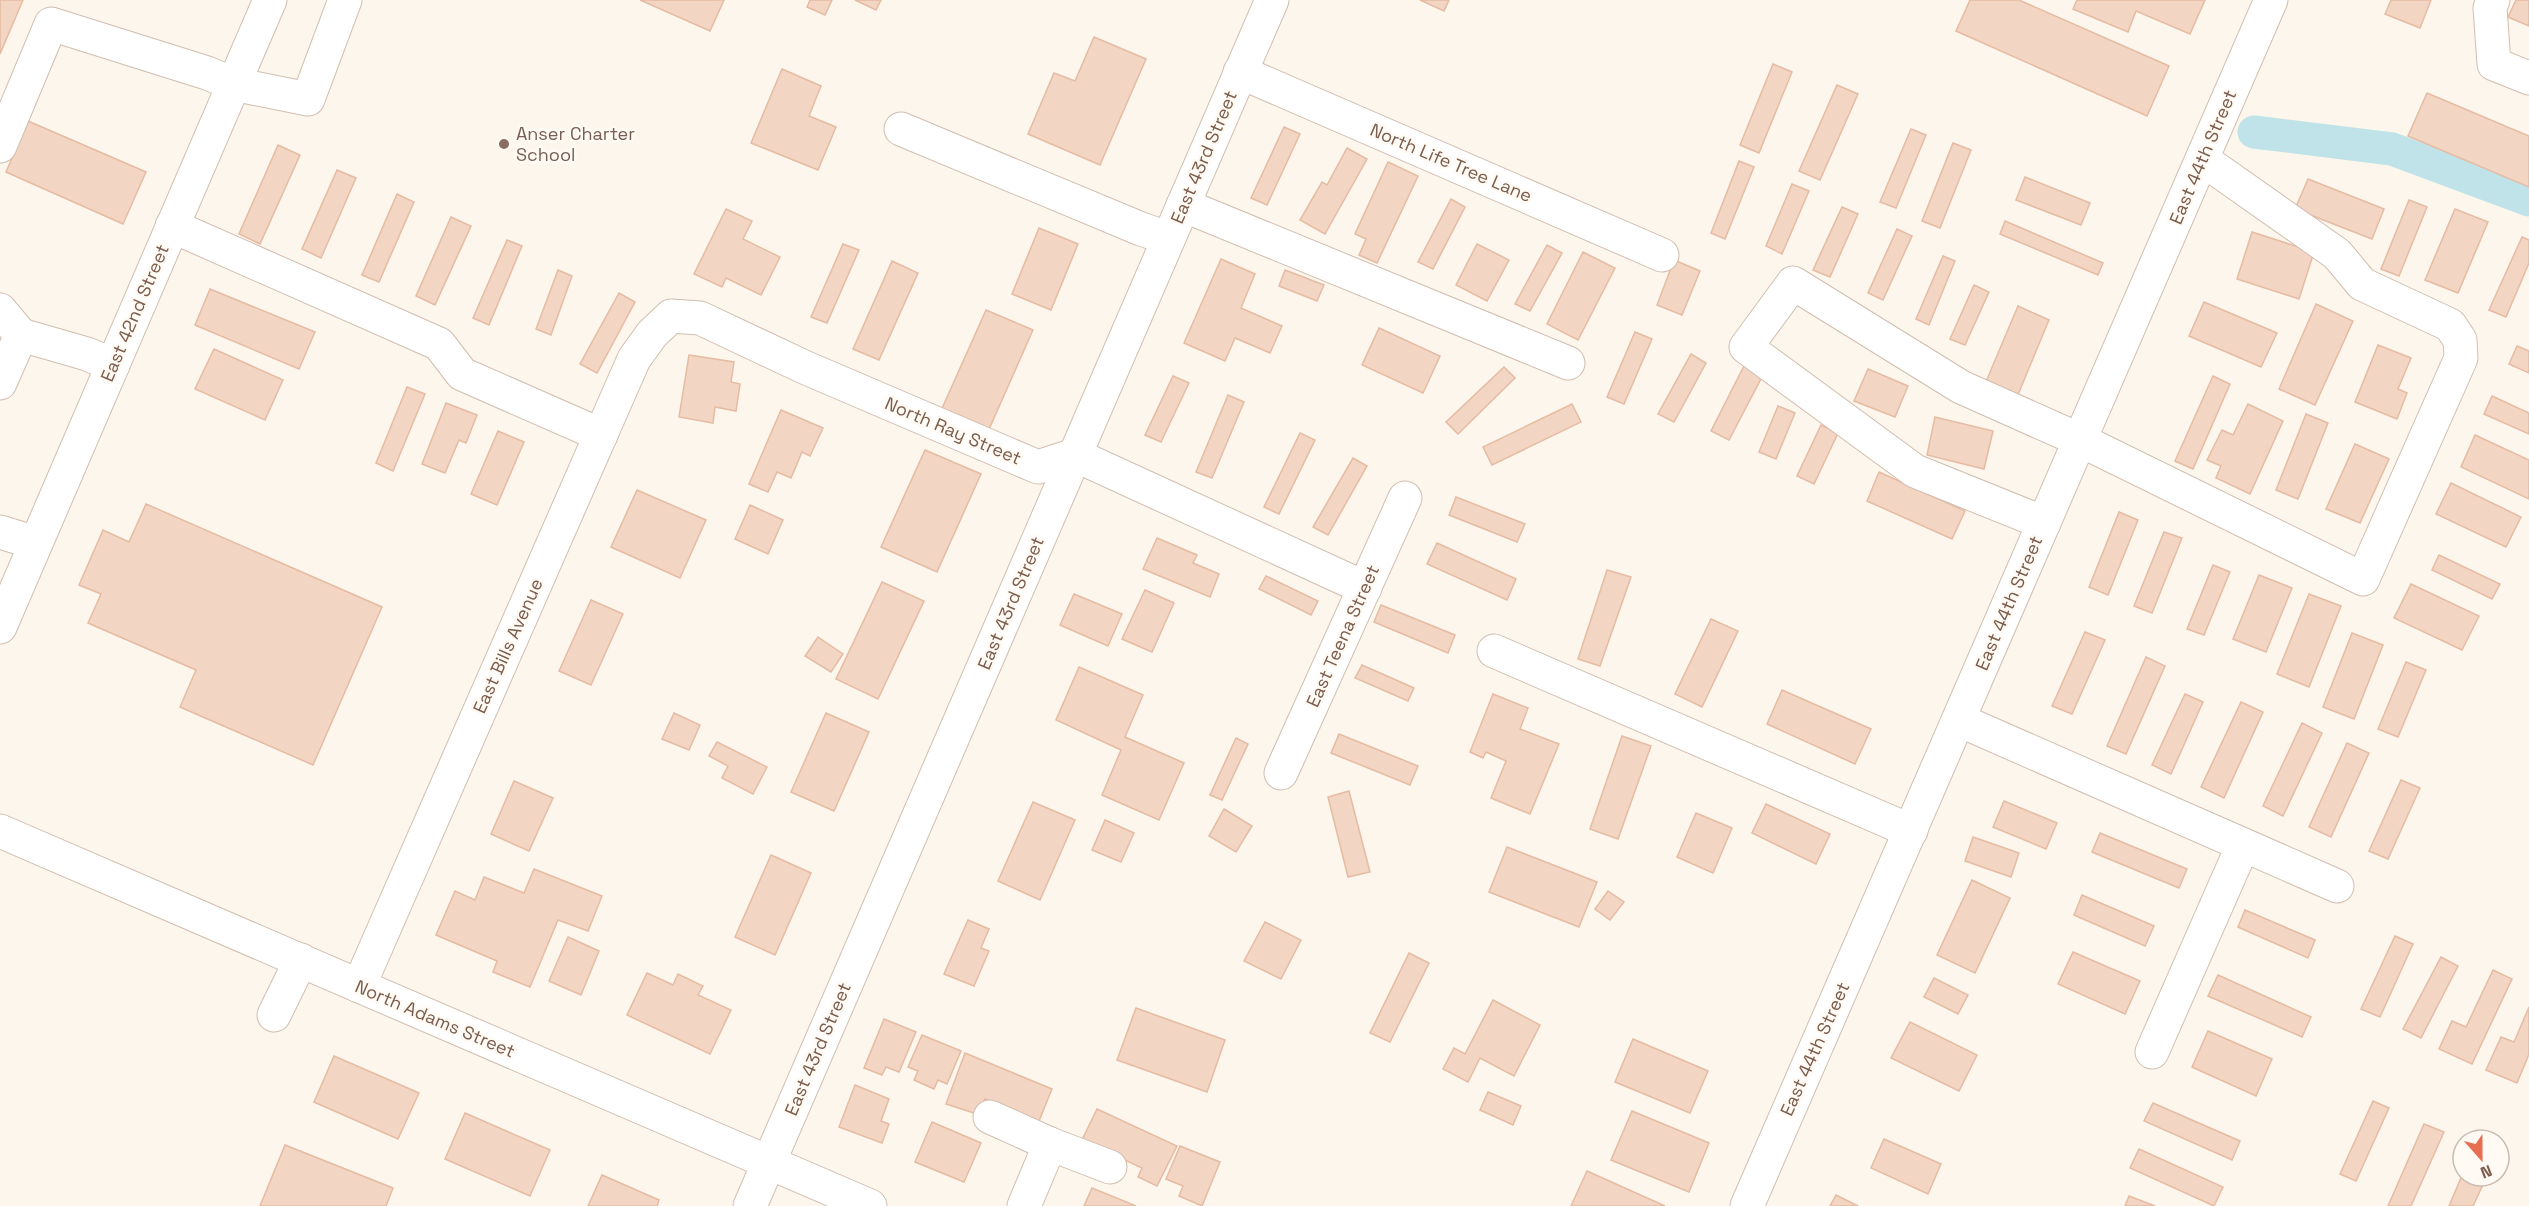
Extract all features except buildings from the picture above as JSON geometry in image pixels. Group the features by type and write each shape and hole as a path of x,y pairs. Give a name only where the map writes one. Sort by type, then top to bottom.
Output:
{"street":[{"name":"East 42nd Street","path":"0,627 270,0"},
{"path":"0,146 51,24 207,73 233,84 308,99 345,0"},
{"name":"East 43rd Street","path":"750,1206 1272,0"},
{"name":"East 44th Street","path":"1748,1206 1800,1080 1911,831 2271,0"},
{"path":"2493,0 2490,8 2494,64 2529,78"},
{"name":"North Life Tree Lane","path":"1240,72 1662,255"},
{"path":"901,129 1141,229 1168,238"},
{"path":"2044,522 1914,471 1746,347 1793,283 1961,387 2080,440 2363,579 2461,358 2460,340 2450,325 2362,284 2337,254 2202,159"},
{"path":"1183,205 1568,363"},
{"path":"172,226 439,344 462,374 601,435"},
{"path":"0,310 21,335 87,354 113,365"},
{"name":"East Bills Avenue","path":"359,986 634,359 652,334 671,316"},
{"name":"North Ray Street","path":"671,316 700,318 804,367 1038,467 1075,454"},
{"path":"0,383 21,335"},
{"path":"1075,454 1365,588"},
{"name":"East Teena Street","path":"1281,773 1405,498"},
{"path":"0,532 36,543"},
{"path":"1494,651 1911,831"},
{"path":"1959,720 2337,886"},
{"name":"North Adams Street","path":"0,831 870,1206"},
{"path":"2152,1052 2243,845"},
{"path":"274,1015 301,960"},
{"path":"990,1117 1050,1144 1110,1167"},
{"path":"1024,1206 1050,1144"}],"waterway":[{"path":"2254,132 2392,149 2529,200"}],"place":[{"name":"Anser Charter School","path":"504,144"}]}
